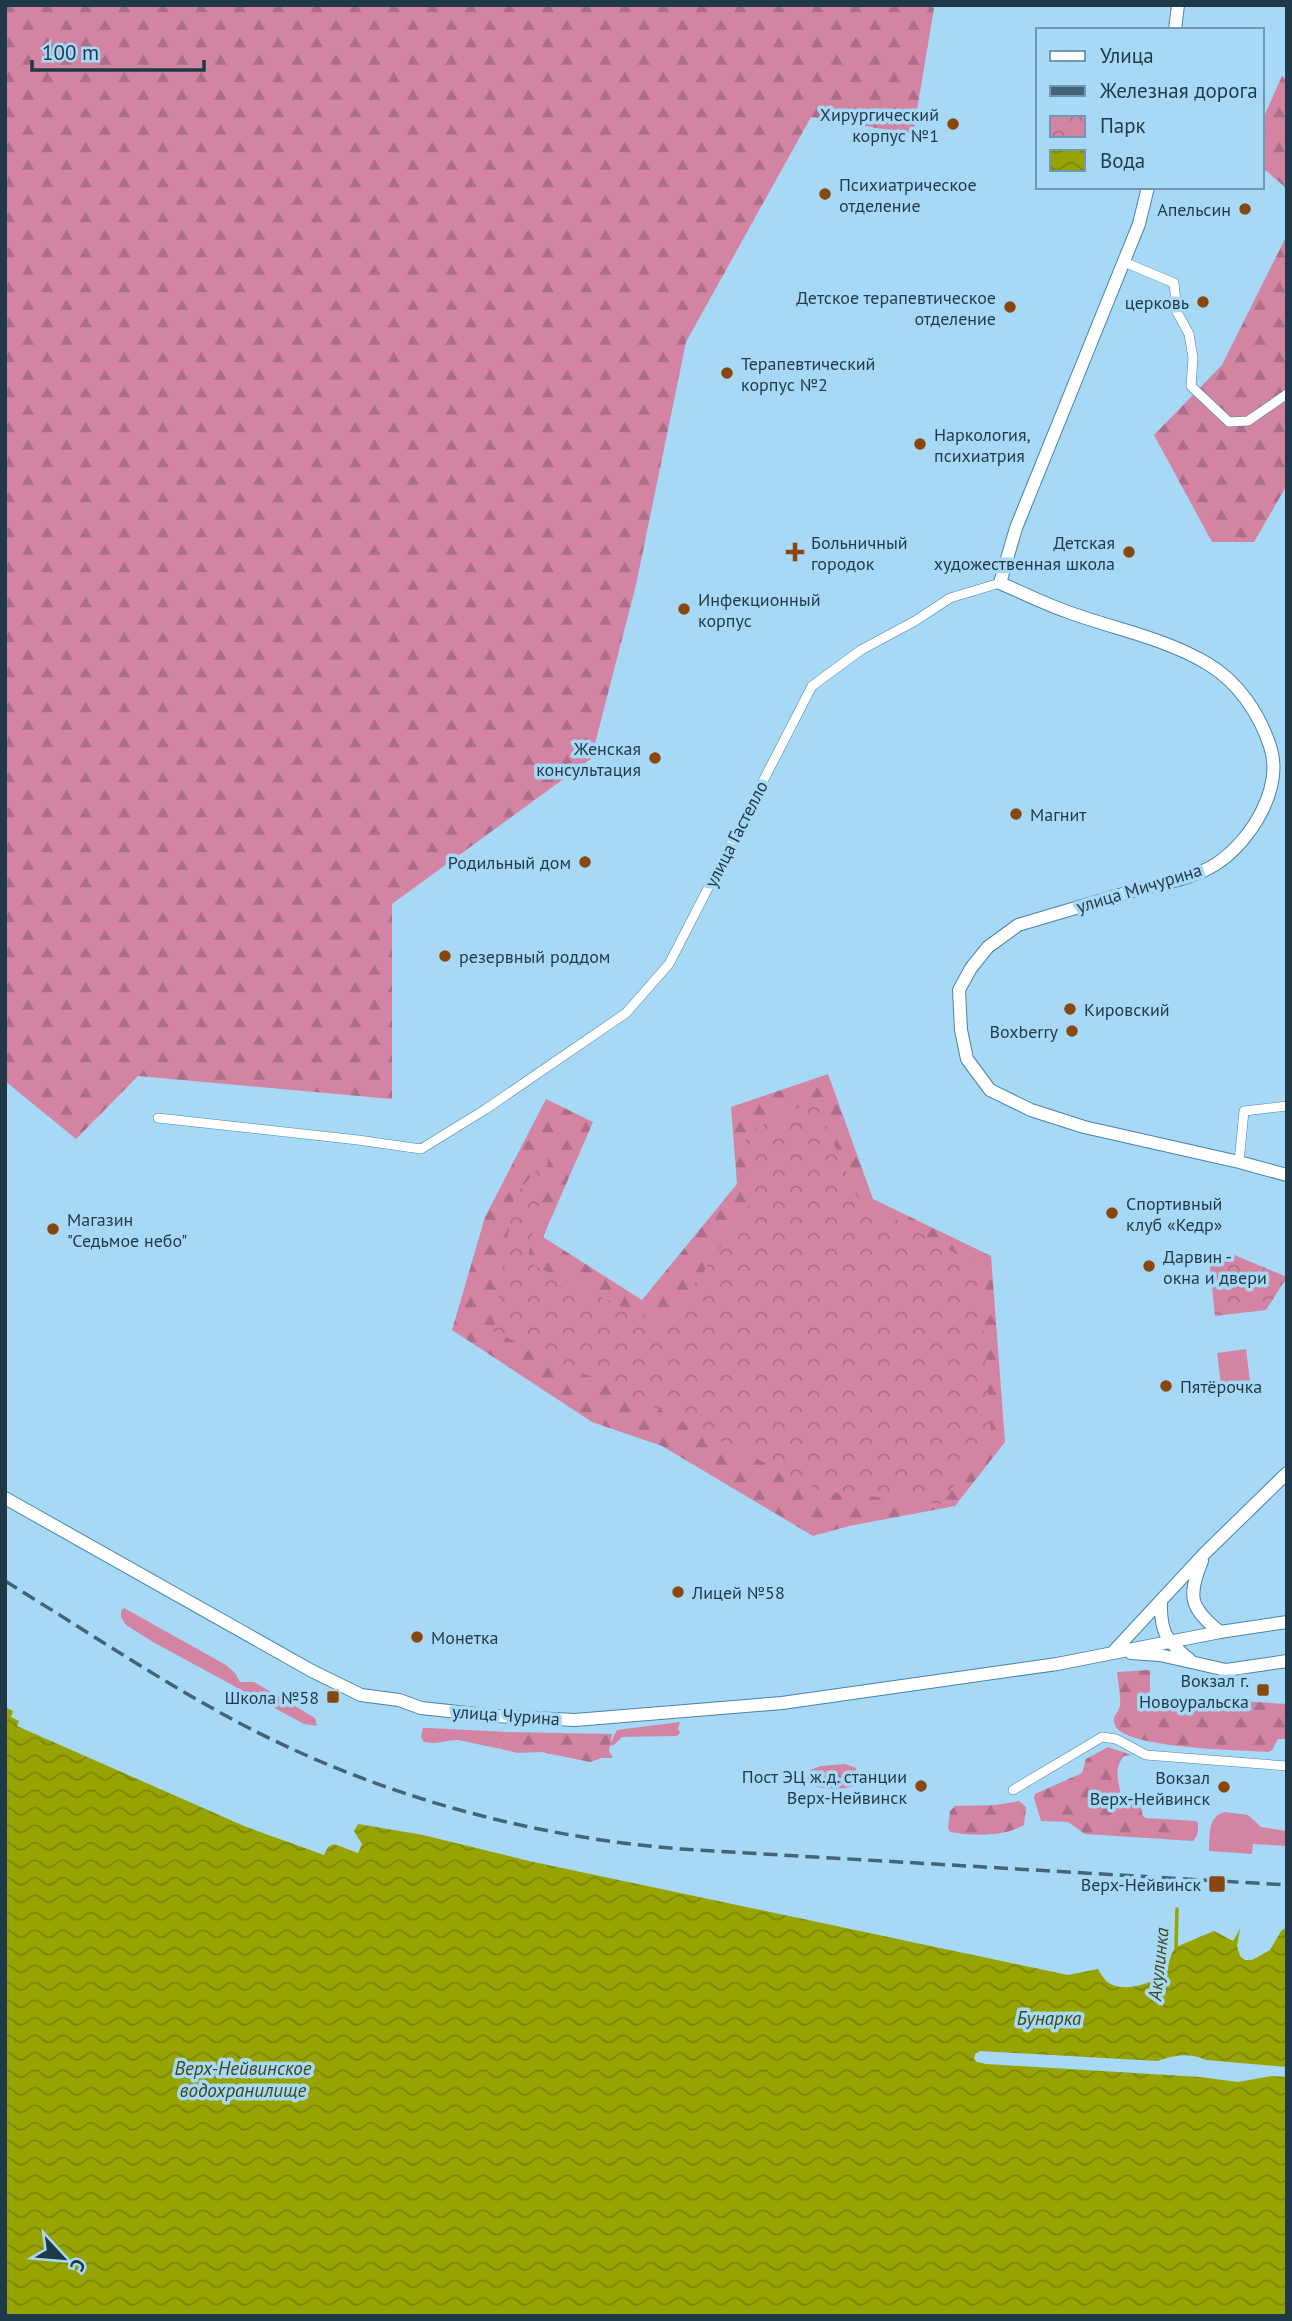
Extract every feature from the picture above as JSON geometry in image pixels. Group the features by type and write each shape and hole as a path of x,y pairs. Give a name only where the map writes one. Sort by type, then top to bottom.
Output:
{"street":[{"path":"1175,28 1178,5"},
{"path":"1000,583 1016,528 1139,224 1148,189"},
{"path":"1124,261 1174,283 1177,312 1189,334 1193,358 1191,386 1229,422 1248,421 1287,394"},
{"name":"улица Гастелло","path":"158,1118 421,1149 486,1109 626,1013 669,964 812,686 861,650 915,621 950,598 1000,583"},
{"name":"улица Мичурина","path":"1000,583 1069,612 1184,651 1210,665 1241,692 1262,723 1273,755 1272,786 1250,829 1238,844 1215,864 1185,877 1018,925 988,947 971,968 959,990 961,1030 967,1059 990,1090 1031,1110 1084,1127 1287,1175"},
{"path":"1239,1162 1244,1111 1287,1106"},
{"path":"1113,1651 1205,1553 1287,1473"},
{"name":"улица Чурина","path":"5,1498 312,1671 361,1695 399,1700 421,1708 495,1717 575,1720 782,1703 1057,1664 1113,1651 1287,1622"},
{"path":"1205,1553 1192,1588 1192,1597 1203,1618 1220,1632"},
{"path":"1161,1601 1163,1631 1169,1641 1194,1663"},
{"path":"1113,1651 1160,1656 1226,1670 1287,1661"},
{"path":"1013,1790 1102,1737 1116,1739 1146,1755 1287,1766"}],"green space":[{"path":"5,5 928,5 934,8 913,134 811,117 686,342 636,585 591,759 392,904 392,1099 138,1076 76,1139 5,1081"},
{"path":"1282,76 1287,80 1287,189 1264,169 1264,116"},
{"path":"1287,235 1287,485 1254,542 1212,542 1154,435 1222,365"},
{"path":"828,1074 873,1199 991,1256 1005,1442 955,1506 849,1526 813,1536 662,1446 592,1422 452,1330 485,1217 546,1099 593,1122 543,1237 642,1300 737,1184 731,1107"},
{"path":"815,1100 857,1197 979,1267 991,1434 942,1504 822,1491 493,1331 514,1196 549,1156 527,1262 665,1327 752,1201 745,1133"},
{"path":"1232,1254 1287,1277 1266,1310 1215,1316 1209,1257"},
{"path":"1246,1349 1251,1389 1222,1392 1217,1353"},
{"path":"124,1608 226,1665 240,1682 254,1682 315,1718 317,1726 304,1724 153,1642 126,1625 121,1617"},
{"path":"1150,1670 1150,1693 1153,1696 1287,1704 1287,1739 1278,1739 1268,1752 1161,1744 1123,1733 1114,1722 1120,1705 1117,1672"},
{"path":"680,1722 680,1733 677,1736 622,1737 609,1746 617,1730"},
{"path":"423,1728 507,1732 499,1743 501,1749 458,1740 424,1742 421,1737"},
{"path":"507,1732 612,1734 609,1751 613,1758 590,1762 541,1752 517,1753 501,1749 499,1743"},
{"path":"1108,1747 1132,1755 1124,1756 1119,1765 1122,1799 1138,1804 1146,1818 1196,1821 1197,1833 1193,1841 1085,1834 1068,1822 1041,1821 1035,1794 1082,1773 1086,1759"},
{"path":"845,1764 856,1768 854,1786 817,1787 807,1782 810,1770"},
{"path":"1019,1801 1026,1807 1024,1825 1016,1829 978,1835 950,1832 948,1828 950,1811 955,1806 996,1805"},
{"path":"1225,1812 1248,1815 1261,1827 1287,1831 1287,1846 1253,1844 1252,1854 1209,1851 1212,1822"}],"water":[{"name":"Верх-Нейвинское водохранилище","path":"5,1707 13,1711 11,1717 19,1721 17,1726 244,1826 324,1855 328,1847 334,1844 358,1853 362,1844 354,1831 358,1824 423,1835 529,1861 1068,1975 1098,1969 1108,1982 1119,1987 1140,1985 1154,1980 1166,1969 1176,1947 1214,1931 1233,1941 1240,1929 1237,1946 1240,1956 1245,1960 1252,1960 1270,1950 1281,1931 1287,1927 1287,2067 1206,2060 1188,2055 1158,2061 980,2051 975,2054 974,2059 986,2064 1200,2077 1238,2082 1272,2076 1287,2077 1287,2316 5,2316"}],"waterway":[{"name":"Акулинка","path":"1176,1949 1177,1909"}],"railway":[{"path":"5,1581 184,1692 296,1751 402,1793 512,1823 568,1835 681,1849 1287,1885"}],"place":[{"name":"Хирургический корпус №1","path":"953,124"},
{"name":"Психиатрическое отделение","path":"825,194"},
{"name":"Апельсин","path":"1245,209"},
{"name":"церковь","path":"1203,302"},
{"name":"Детское терапевтическое отделение","path":"1010,307"},
{"name":"Терапевтический корпус №2","path":"727,373"},
{"name":"Наркология, психиатрия","path":"920,444"},
{"name":"Больничный городок","path":"795,552"},
{"name":"Детская художественная школа","path":"1129,552"},
{"name":"Инфекционный корпус","path":"684,609"},
{"name":"Женская консультация","path":"655,758"},
{"name":"Магнит","path":"1016,814"},
{"name":"Родильный дом","path":"585,862"},
{"name":"резервный роддом","path":"445,956"},
{"name":"Кировский","path":"1070,1009"},
{"name":"Boxberry","path":"1072,1031"},
{"name":"Спортивный клуб «Кедр»","path":"1112,1213"},
{"name":"Магазин \"Седьмое небо\"","path":"53,1229"},
{"name":"Дарвин - окна и двери","path":"1149,1266"},
{"name":"Пятёрочка","path":"1166,1386"},
{"name":"Лицей №58","path":"678,1592"},
{"name":"Монетка","path":"417,1637"},
{"name":"Вокзал г. Новоуральска","path":"1263,1690"},
{"name":"Школа №58","path":"333,1697"},
{"name":"Пост ЭЦ ж.д. станции Верх-Нейвинск","path":"921,1786"},
{"name":"Вокзал Верх-Нейвинск","path":"1224,1787"},
{"name":"Верх-Нейвинск","path":"1217,1884"}],"water label":[{"name":"Бунарка","path":"1049,2018"}]}
